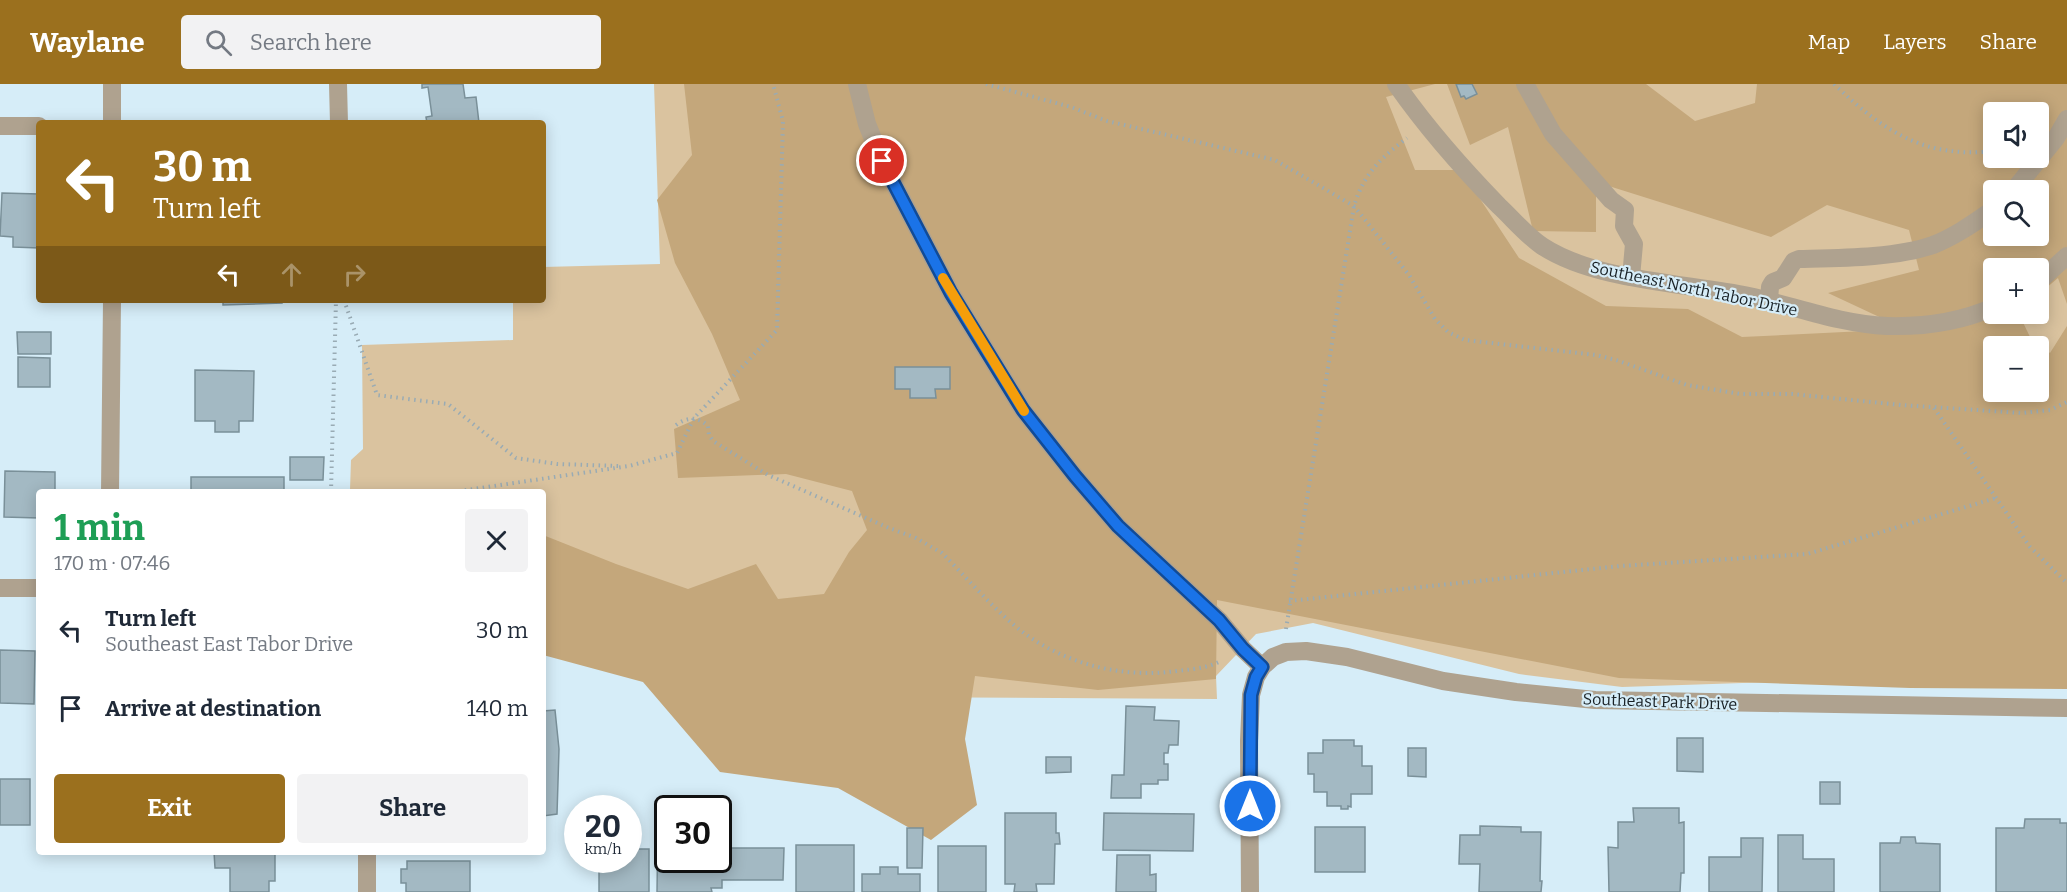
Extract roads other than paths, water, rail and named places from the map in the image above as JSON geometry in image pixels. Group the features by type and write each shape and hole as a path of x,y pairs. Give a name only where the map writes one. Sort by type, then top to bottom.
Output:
{"street":[{"path":"112,84 112,120"},
{"path":"338,84 339,120"},
{"path":"857,84 867,124 886,171 951,293 1023,410 1118,526 1219,620 1243,649 1262,667 1256,677 1251,695 1250,892"},
{"name":"Southeast North Tabor Drive","path":"1396,84 1415,111 1477,183 1527,234 1542,246 1577,263 1631,276 1768,300 1826,317 1884,326 1912,326 1946,322 1983,310"},
{"path":"1525,84 1553,134 1611,200 1625,210 1624,226 1634,244 1631,276"},
{"path":"2022,180 2050,146 2067,119"},
{"path":"0,126 36,126"},
{"path":"1768,300 1773,282 1783,278 1794,261 1799,259 1886,254 1924,247 1951,237 1983,216"},
{"path":"2049,272 2067,256"},
{"path":"110,489 112,303"},
{"path":"0,588 36,588"},
{"name":"Southeast Park Drive","path":"1262,667 1273,657 1286,652 1306,651 1347,657 1443,681 1516,692 1595,700 2067,708"},
{"path":"367,855 367,892"}]}
